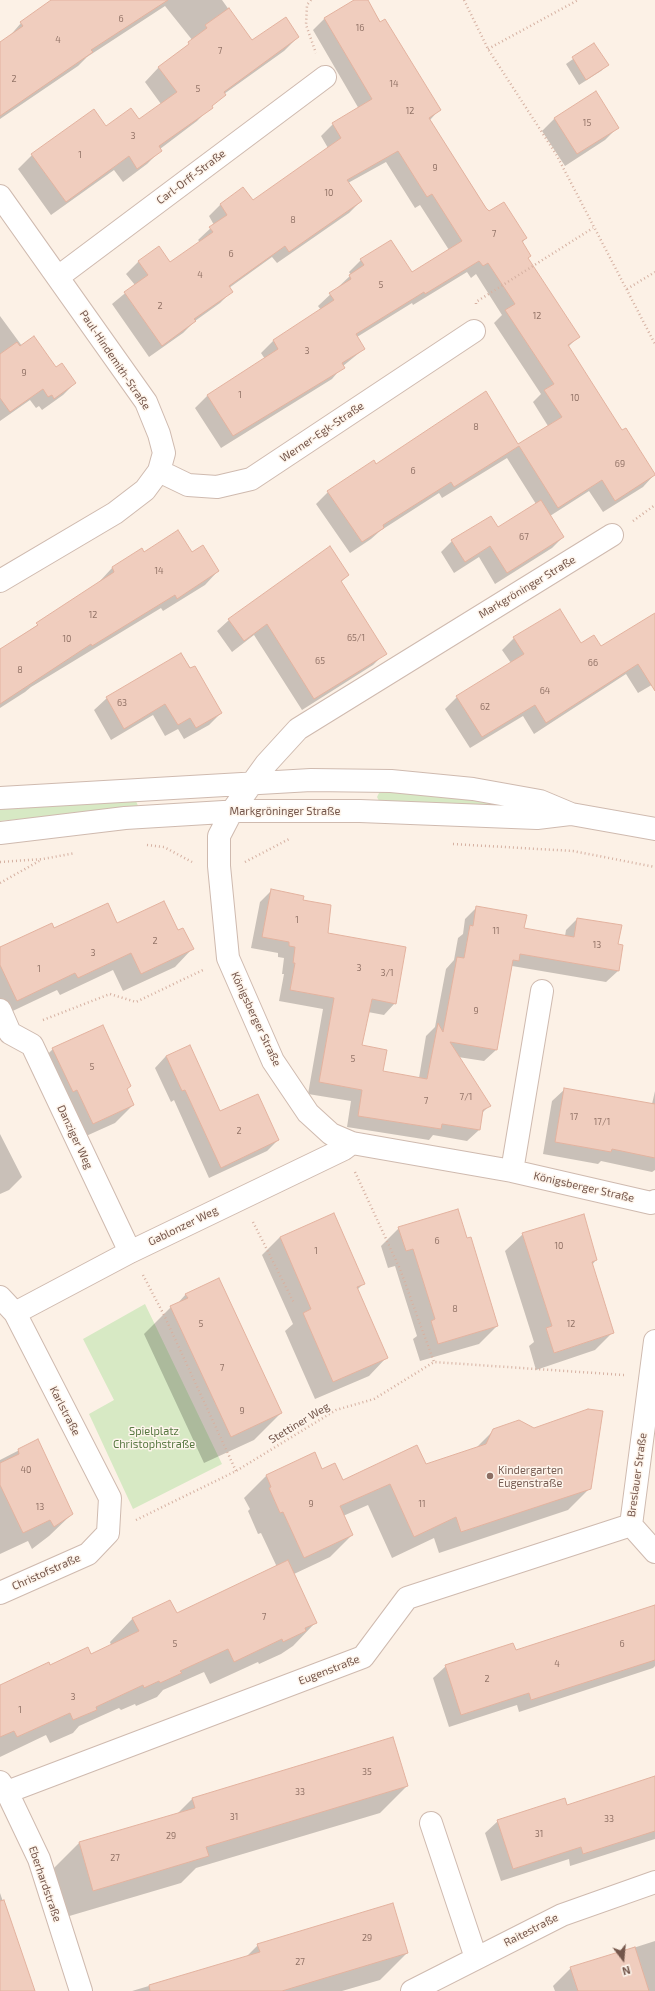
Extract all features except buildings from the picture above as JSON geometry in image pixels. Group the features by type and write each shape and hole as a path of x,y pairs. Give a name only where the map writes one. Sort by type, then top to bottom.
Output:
{"street":[{"name":"Carl-Orff-Straße","path":"58,277 325,77"},
{"name":"Paul-Hindemith-Straße","path":"0,196 146,402 159,434 164,453 159,471 145,490 116,513 0,581"},
{"name":"Werner-Egk-Straße","path":"159,471 188,485 217,487 251,479 474,331"},
{"name":"Markgröninger Straße","path":"253,783 282,745 298,729 312,719 612,535"},
{"name":"Markgröninger Straße","path":"0,798 311,780 392,781 473,789 540,801 571,814 655,829"},
{"name":"Königsberger Straße","path":"253,783 232,811 219,836 219,866 228,958 273,1061 308,1113 331,1134 348,1146 512,1170 654,1207"},
{"name":"Markgröninger Straße","path":"0,832 125,818 232,811 360,811 537,818 571,814"},
{"path":"512,1170 542,991"},
{"path":"0,1010 10,1033"},
{"name":"Danziger Weg","path":"10,1033 32,1045 130,1252"},
{"name":"Gablonzer Weg","path":"16,1313 130,1252 348,1146"},
{"name":"Karlstraße","path":"0,1296 16,1313 110,1498 108,1533"},
{"name":"Breslauer Straße","path":"655,1341 631,1526 655,1552"},
{"name":"Eugenstraße","path":"3,1787 364,1657 407,1598 631,1526"},
{"name":"Christofstraße","path":"0,1593 88,1554 108,1533"},
{"name":"Eberhardstraße","path":"3,1787 39,1859 81,1991"},
{"path":"431,1823 476,1958"},
{"name":"Raitestraße","path":"412,1991 562,1915 655,1882"}],"path":[{"path":"311,0 307,5 306,25 325,77"},
{"path":"464,0 488,49 556,154 655,344"},
{"path":"488,49 578,0"},
{"path":"474,331 476,302 594,228"},
{"path":"627,289 655,272"},
{"path":"142,845 164,847 196,864 219,866 239,865 290,838 298,838"},
{"path":"449,843 573,851 655,867"},
{"path":"0,862 44,859 81,852"},
{"path":"0,882 44,859"},
{"path":"10,1033 110,994 136,1002 228,958"},
{"path":"348,1146 400,1269 434,1362 650,1377"},
{"path":"241,1198 294,1303"},
{"path":"130,1252 164,1315 236,1471"},
{"name":"Stettiner Weg","path":"108,1533 236,1471 336,1410 374,1400 434,1362"}],"green space":[{"path":"386,791 476,798 507,806 379,801 377,797 379,793"},
{"path":"136,801 138,806 135,808 0,821 0,808"},
{"name":"Spielplatz Christophstraße","path":"145,1304 222,1464 133,1509 89,1414 114,1400 83,1339"}],"place":[{"name":"Kindergarten Eugenstraße","path":"490,1476"}]}
